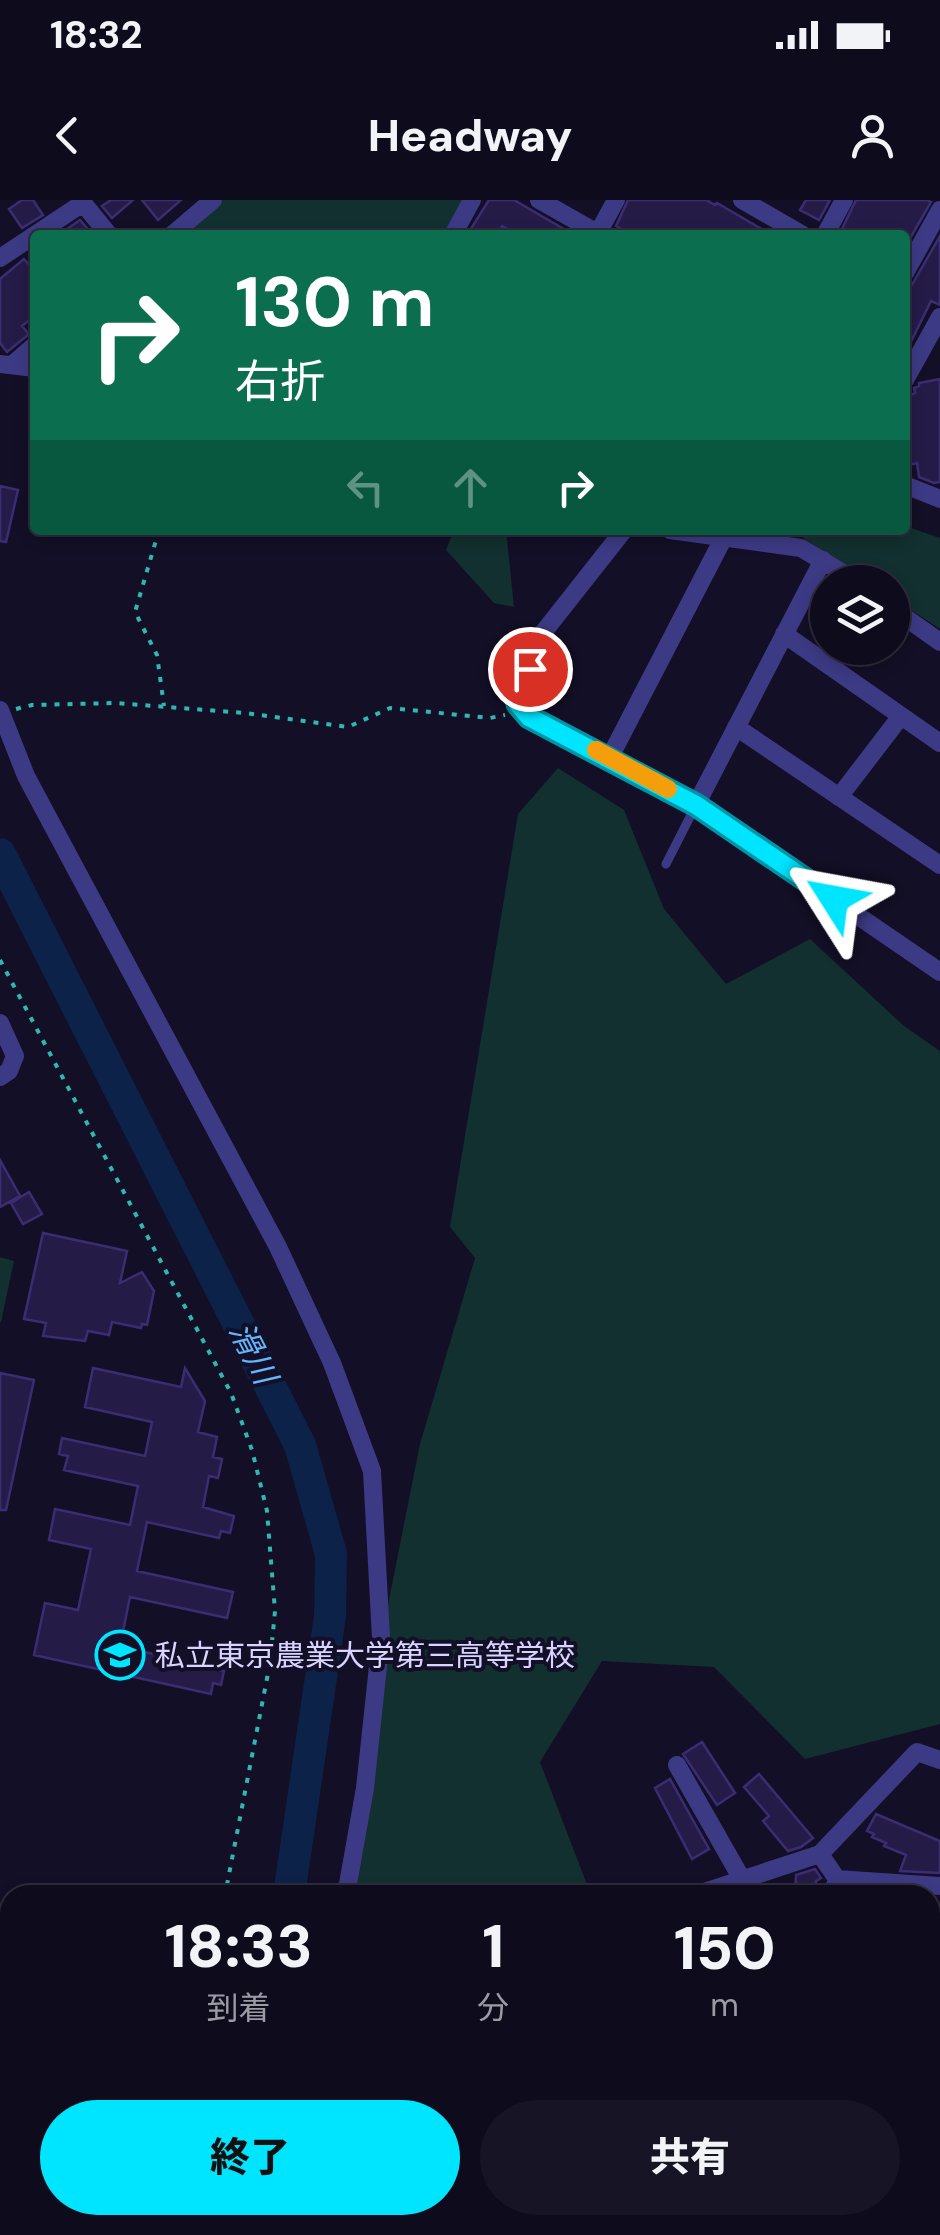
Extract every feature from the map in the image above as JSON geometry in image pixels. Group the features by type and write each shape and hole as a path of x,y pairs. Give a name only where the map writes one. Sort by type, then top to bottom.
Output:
{"street":[{"path":"178,230 213,200"},
{"path":"456,230 472,200"},
{"path":"538,200 593,230"},
{"path":"602,230 616,200"},
{"path":"742,200 794,230"},
{"path":"828,230 844,200"},
{"path":"42,230 83,203 106,230"},
{"path":"910,264 940,210"},
{"path":"0,258 30,238"},
{"path":"910,371 940,317"},
{"path":"6,364 30,349"},
{"path":"910,487 940,499"},
{"path":"620,535 542,634 518,704 529,717 696,805 940,972"},
{"path":"703,535 801,548 831,565"},
{"path":"610,758 723,538"},
{"path":"696,805 823,560"},
{"path":"910,621 940,642"},
{"path":"784,634 940,743"},
{"path":"1,712 26,776 278,1247 332,1363 372,1471 380,1638 365,1788 348,1885"},
{"path":"839,797 901,716"},
{"path":"736,727 940,865"},
{"path":"0,1023 15,1056 9,1071 0,1077"},
{"path":"729,1885 820,1854 917,1752 940,1760"},
{"path":"677,1766 743,1881"},
{"path":"820,1854 833,1885"}],"lane":[{"path":"666,864 696,805"}],"path":[{"path":"158,535 135,612 158,655 164,707"},
{"path":"1,712 32,705 114,703 245,713 348,727 390,708 490,718 524,711"},
{"path":"0,960 232,1393 256,1465 267,1512 275,1611 270,1663 227,1885"}],"green space":[{"path":"223,200 463,200 447,230 186,230"},
{"path":"910,528 940,538 940,629 910,609 910,565 844,565 799,535 910,535"},
{"path":"452,535 507,535 514,607 494,603 446,550"},
{"path":"558,768 624,810 664,909 726,984 810,939 904,1026 940,1051 940,1724 805,1759 714,1667 602,1661 540,1762 587,1885 341,1885 389,1600 420,1444 475,1258 450,1227 518,814"},
{"path":"0,1257 14,1261 1,1322 0,1322"}],"building":[{"path":"22,200 33,200 43,215 22,228 9,209"},
{"path":"111,200 133,200 112,218 102,206"},
{"path":"142,200 181,200 158,220"},
{"path":"489,200 514,200 565,230 509,230 502,226 500,230 470,230"},
{"path":"628,200 706,200 763,230 623,230 616,226"},
{"path":"806,200 830,200 819,220 800,210"},
{"path":"856,200 931,202 910,238 910,230 841,230"},
{"path":"80,220 89,230 66,230"},
{"path":"940,236 940,305 931,301 910,344 910,288"},
{"path":"24,259 30,266 30,320 22,326 29,334 7,352 0,343 0,279"},
{"path":"940,379 940,482 919,477 917,463 910,465 910,396 919,383"},
{"path":"0,486 18,490 6,542 0,541"},
{"path":"0,1160 20,1196 0,1207"},
{"path":"29,1192 42,1214 23,1224 11,1203"},
{"path":"43,1233 127,1251 120,1283 142,1272 154,1291 147,1325 142,1324 141,1328 112,1322 109,1335 88,1331 85,1341 43,1336 46,1323 24,1319"},
{"path":"93,1368 181,1387 185,1368 205,1401 198,1432 217,1437 213,1457 222,1459 218,1478 209,1476 203,1507 234,1516 230,1533 221,1531 219,1538 147,1522 137,1571 233,1592 227,1618 130,1597 120,1646 224,1671 221,1685 213,1683 211,1694 34,1655 45,1603 78,1610 91,1549 49,1540 55,1509 130,1525 138,1486 64,1470 68,1456 59,1454 62,1438 145,1456 152,1422 85,1407"},
{"path":"0,1373 34,1380 6,1510 0,1510"},
{"path":"702,1742 735,1793 717,1805 683,1754"},
{"path":"759,1774 813,1838 801,1847 788,1851 763,1821 769,1816 744,1787"},
{"path":"670,1779 709,1849 692,1859 655,1788"},
{"path":"876,1814 940,1841 940,1873 900,1871 906,1855 884,1846 886,1843 867,1831"},
{"path":"815,1869 821,1878 816,1885 796,1885 796,1875"}],"waterway":[{"name":"滑川","path":"0,854 300,1445 331,1554 330,1616 290,1885"}],"slow traffic":[{"path":"596,750 668,789"}],"place":[{"name":"私立東京農業大学第三高等学校","path":"120,1655"}],"route":[{"path":"530,669 518,704 529,717 696,805 834,899"}]}
